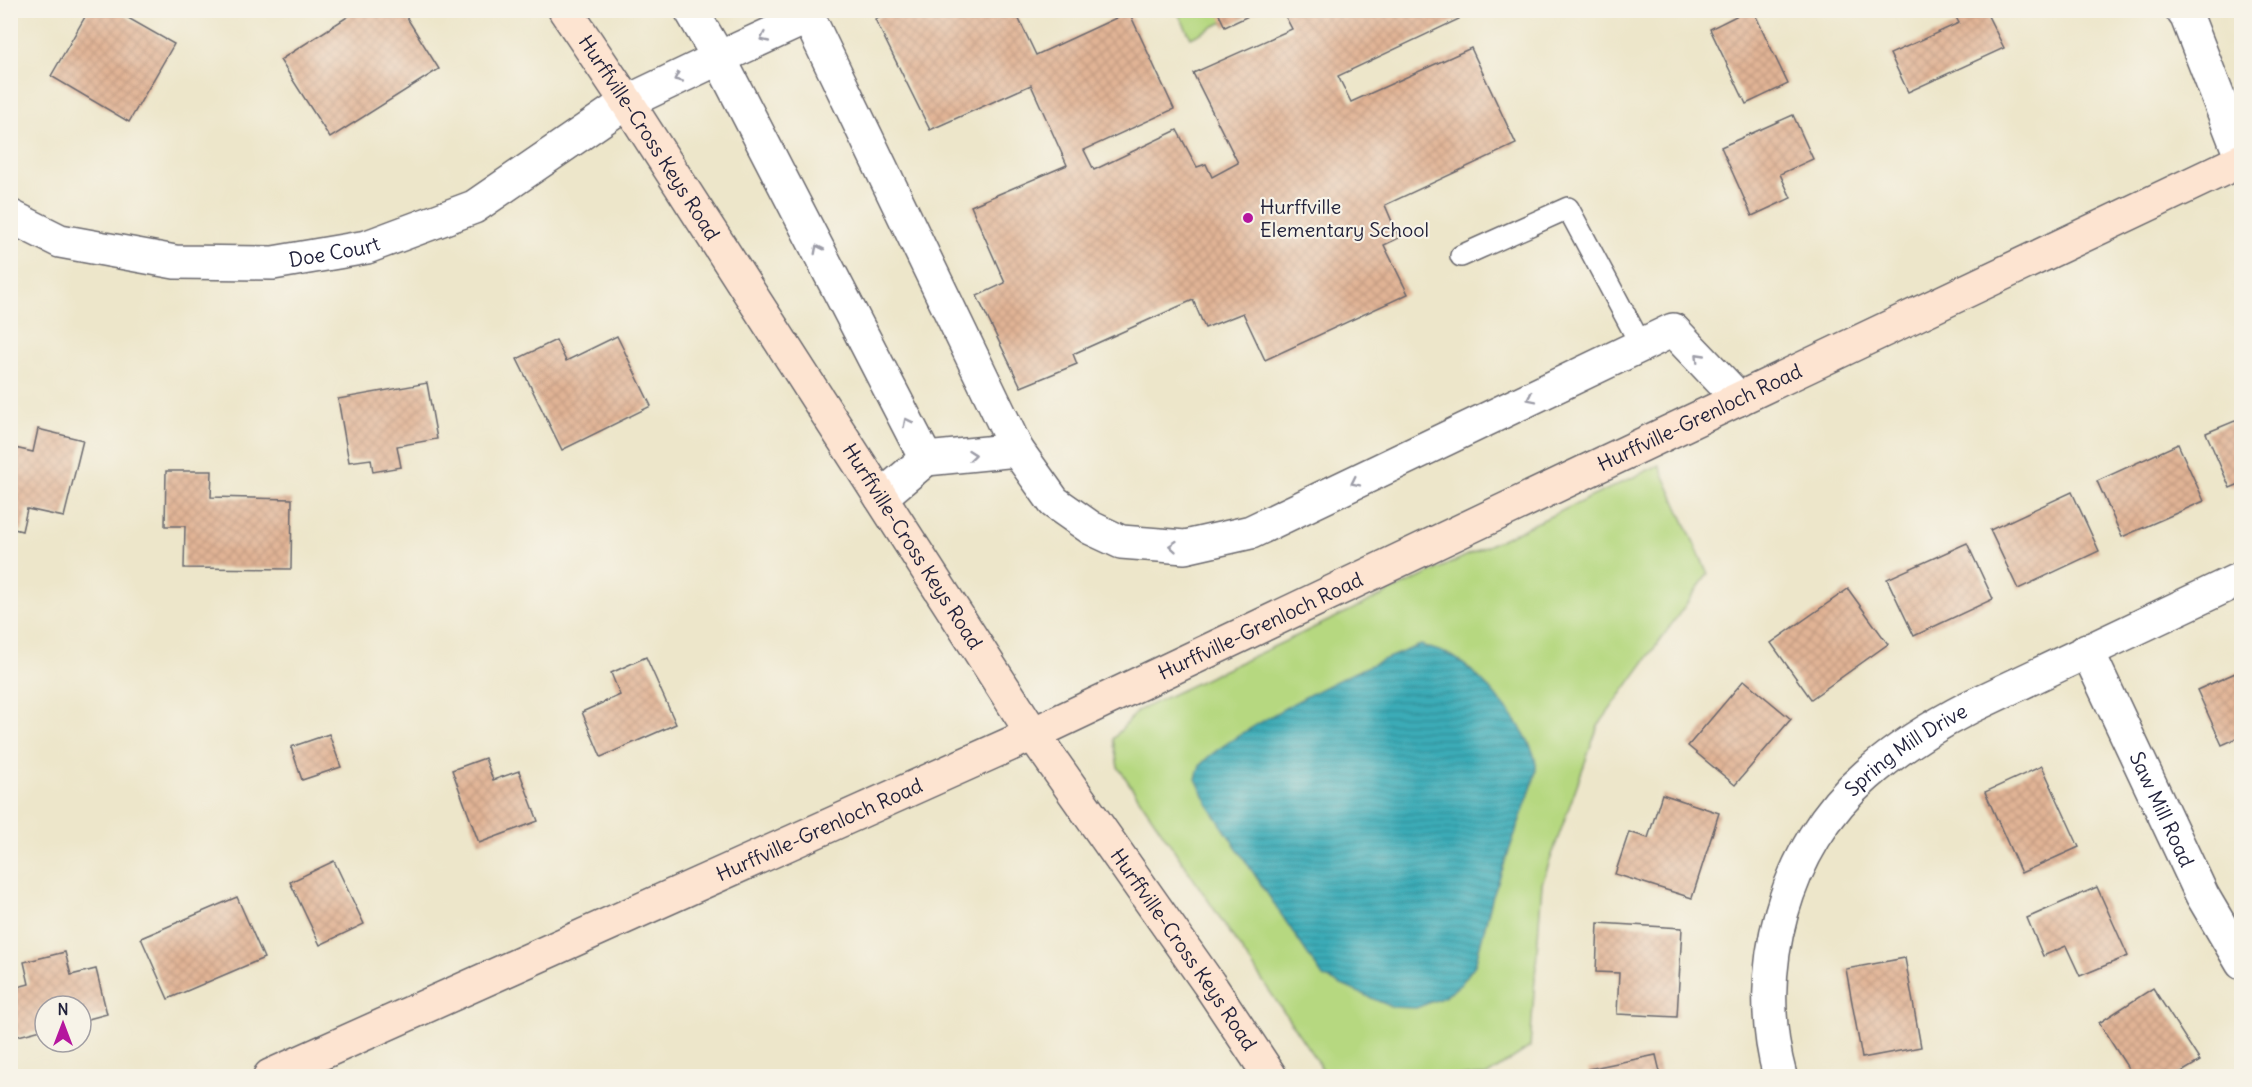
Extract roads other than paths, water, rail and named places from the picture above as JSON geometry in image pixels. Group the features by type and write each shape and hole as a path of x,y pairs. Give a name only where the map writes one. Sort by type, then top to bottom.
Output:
{"main road":[{"name":"Hurffville-Cross Keys Road","path":"565,10 627,102 1033,734 1209,984 1270,1077"},
{"name":"Hurffville-Grenloch Road","path":"270,1077 1033,734 2241,159"}],"street":[{"path":"691,10 719,58 926,459"},
{"path":"2182,10 2187,17 2241,159"},
{"name":"Doe Court","path":"10,216 60,241 175,262 273,263 367,247 474,207 627,102 807,14"},
{"path":"807,14 1017,450 1054,502 1090,528 1121,542 1185,547 1251,532 1673,330 1739,399"},
{"path":"881,497 926,459 1017,450"},
{"name":"Spring Mill Drive","path":"1779,1077 1774,1058 1770,1016 1770,976 1775,937 1784,903 1814,836 1837,805 1866,776 1924,732 2087,650 2241,578"},
{"name":"Saw Mill Road","path":"2087,650 2202,895 2241,963"}],"lane":[{"path":"1461,256 1568,208 1641,345"}],"water":[{"path":"1421,645 1452,656 1464,664 1490,689 1526,736 1533,752 1536,769 1492,899 1475,965 1461,984 1444,997 1416,1008 1392,1007 1323,977 1210,808 1196,779 1199,767 1206,759 1254,726 1348,676"}],"place":[{"name":"Hurffville Elementary School","path":"1248,218"}]}
